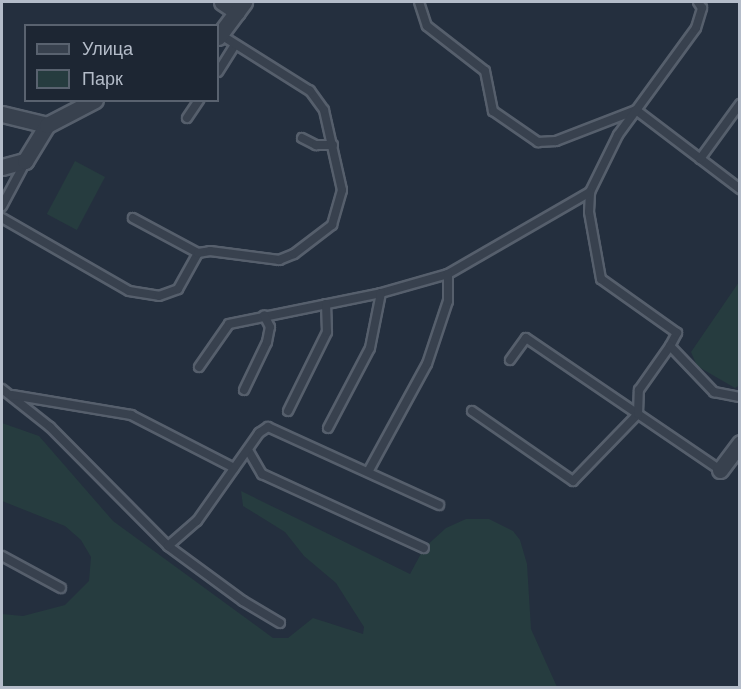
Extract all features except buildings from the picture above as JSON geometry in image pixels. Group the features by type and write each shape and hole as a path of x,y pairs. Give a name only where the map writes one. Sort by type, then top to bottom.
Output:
{"street":[{"path":"219,36 241,7 222,2"},
{"path":"2,167 25,161 47,125 91,102"},
{"path":"2,114 47,125"},
{"path":"720,470 738,448"}],"lane":[{"path":"419,2 427,26 485,71 493,111 538,142 556,141 636,110"},
{"path":"472,411 573,481 638,414 639,390 677,333 601,279 589,212 590,192 618,135 696,28 702,8 698,2"},
{"path":"133,218 198,253 210,251 279,260 319,237 332,225 342,190 324,110 310,91 219,36"},
{"path":"219,70 236,45"},
{"path":"187,118 198,102"},
{"path":"700,159 740,104"},
{"path":"636,110 740,189"},
{"path":"302,138 316,144 333,145"},
{"path":"2,206 25,161"},
{"path":"199,367 229,324 264,315 381,293 448,274 590,192"},
{"path":"2,218 112,282 159,296 178,289 198,253"},
{"path":"368,472 427,364 448,301 448,274"},
{"path":"328,428 370,348 381,293"},
{"path":"288,411 327,332 326,304"},
{"path":"244,390 267,342 270,327 264,315"},
{"path":"510,360 526,338 720,470"},
{"path":"670,346 714,392 740,397"},
{"path":"2,389 50,427 168,546 243,601 280,623"},
{"path":"11,395 131,415 234,468"},
{"path":"168,546 197,521 259,433 268,427 277,428 439,505"},
{"path":"248,450 262,474 424,548"},
{"path":"2,556 61,588"}],"green space":[{"path":"75,161 105,177 77,230 47,214"},
{"path":"739,282 740,385 735,388 697,366 691,352"},
{"path":"2,423 39,436 113,521 273,638 288,638 313,618 363,634 364,627 336,583 304,556 285,532 243,506 241,491 410,574 424,548 446,528 466,519 489,519 513,531 520,540 527,564 531,629 557,687 2,687 2,614 23,616 65,605 89,581 91,557 81,540 65,526 2,501"}]}
